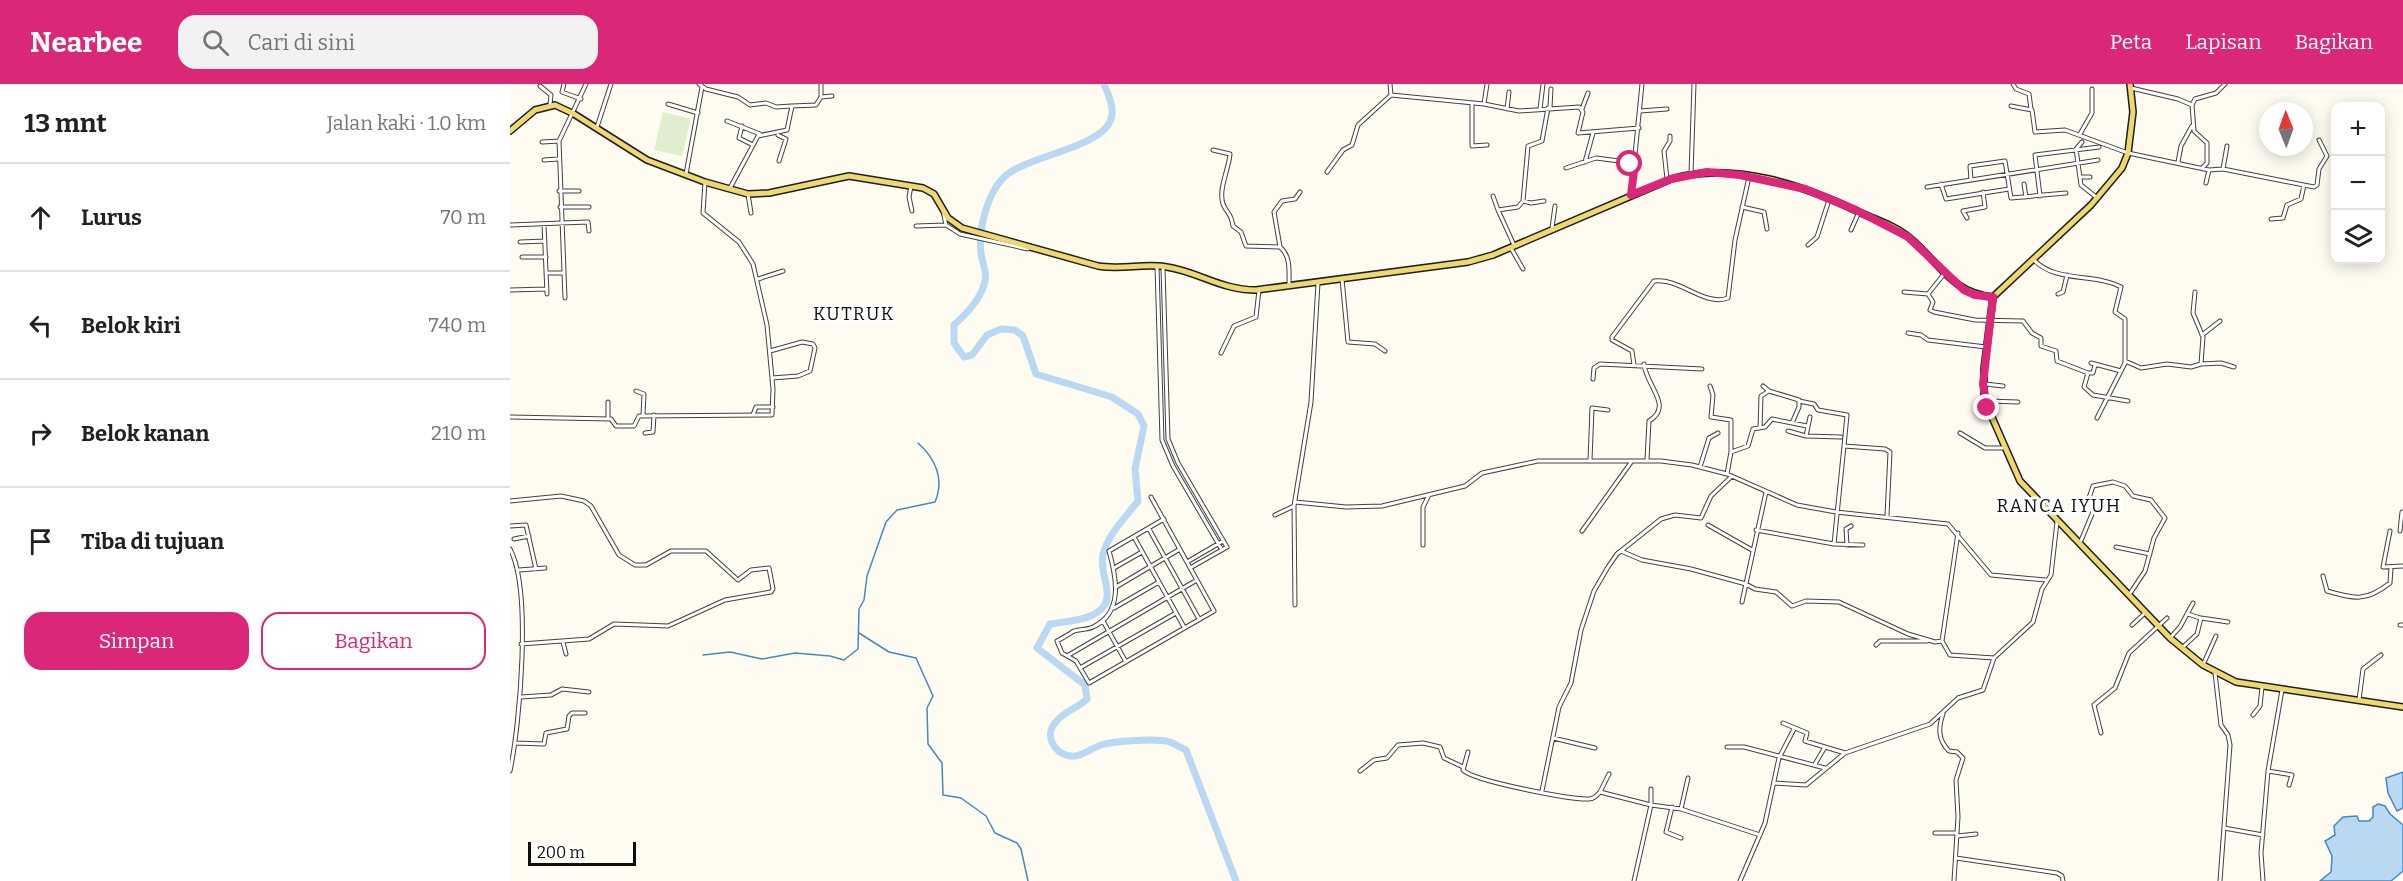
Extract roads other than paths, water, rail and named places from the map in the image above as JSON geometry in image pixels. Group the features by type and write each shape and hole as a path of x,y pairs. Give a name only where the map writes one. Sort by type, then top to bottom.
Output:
{"main road":[{"path":"2131,86 2133,112 2128,153 2122,168 2097,199 1993,297 1983,384 1984,401 2020,481 2145,614 2203,665 2236,682 2403,707"},
{"path":"510,131 535,110 550,105 574,114 597,127 640,156 686,176 729,189 748,194 769,193 849,176 911,186 933,193 952,223 963,231 1114,269 1160,266 1237,290 1259,290 1318,283 1468,262 1667,181 1691,174 1721,172 1796,186 1829,198 1908,237 1967,292 1993,297"}],"street":[{"path":"564,84 562,92 581,99"},
{"path":"565,298 559,191 559,141 574,114 586,84"},
{"path":"597,127 611,84"},
{"path":"686,176 698,113 700,86 738,97 750,105 766,103 776,107 818,104 821,97 821,84"},
{"path":"1390,84 1391,95"},
{"path":"1484,104 1487,84"},
{"path":"1540,109 1543,84"},
{"path":"1631,195 1642,84"},
{"path":"1691,174 1694,84"},
{"path":"2013,84 2016,89 2029,94 2034,132 2062,130 2080,134 2128,153 2209,170 2223,170 2316,187 2319,169 2326,159 2319,140"},
{"path":"2203,167 2207,163 2207,142 2196,135 2192,126 2192,105 2194,100 2216,93 2225,84"},
{"path":"540,86 551,95 550,105"},
{"path":"2131,86 2192,105"},
{"path":"2080,134 2092,112 2092,88"},
{"path":"1498,210 1518,207 1523,201 1528,146 1542,141 1551,89"},
{"path":"1507,109 1509,92"},
{"path":"1588,93 1578,133 1639,128"},
{"path":"1328,172 1343,150 1352,145 1358,124 1391,95 1484,104 1507,109 1576,107 1582,110"},
{"path":"821,97 832,96"},
{"path":"1472,103 1472,147 1487,145"},
{"path":"668,104 698,113"},
{"path":"726,121 760,134 777,134 785,132 789,127 792,106"},
{"path":"2011,106 2031,109"},
{"path":"1640,111 1667,109"},
{"path":"742,126 739,138 751,144"},
{"path":"2178,162 2181,146 2192,126"},
{"path":"1584,162 1593,133"},
{"path":"729,189 751,144 760,134"},
{"path":"777,134 786,139 779,161"},
{"path":"1667,181 1664,151 1670,141 1670,136"},
{"path":"542,141 559,141"},
{"path":"2082,142 2076,149 2080,177 2083,187 2097,199"},
{"path":"2223,170 2227,146"},
{"path":"2040,196 2035,155 2099,147"},
{"path":"1212,150 1230,154 1224,183 1223,203 1231,214 1233,226 1241,232 1245,246 1280,247"},
{"path":"1566,168 1599,158 1635,163"},
{"path":"544,159 558,159"},
{"path":"1927,187 2098,160"},
{"path":"1971,180 1970,166 2004,161 2011,198 2066,192"},
{"path":"2206,183 2209,170"},
{"path":"1634,364 1632,351 1612,340 1612,337 1654,281 1668,281 1713,299 1728,298 1749,177"},
{"path":"2080,177 2090,177"},
{"path":"510,417 608,418 613,419 618,427 627,427 634,426 637,416 772,415 774,408 770,351 765,310 758,279 745,249 703,213 705,182"},
{"path":"1941,184 1946,199 2009,189"},
{"path":"2024,184 2026,197"},
{"path":"2271,219 2283,218 2287,205 2301,199 2304,185"},
{"path":"911,186 909,197 912,211"},
{"path":"559,191 579,191"},
{"path":"1289,286 1288,257 1280,247 1274,212 1282,201 1295,199 1300,192"},
{"path":"1967,218 1963,211 1985,207 1983,192"},
{"path":"748,194 751,213"},
{"path":"1493,196 1523,269"},
{"path":"1808,245 1817,237 1829,198"},
{"path":"1523,201 1531,203 1544,201"},
{"path":"1552,228 1555,206"},
{"path":"560,207 590,207"},
{"path":"1742,207 1763,211 1767,229"},
{"path":"943,211 946,225"},
{"path":"1851,230 1859,212"},
{"path":"510,225 588,222 589,231"},
{"path":"544,224 547,294"},
{"path":"916,226 946,225 963,231"},
{"path":"520,242 545,240"},
{"path":"522,258 546,257"},
{"path":"2032,259 2042,267 2067,275 2121,286 2115,312 2125,319 2125,361 2097,418"},
{"path":"1160,266 1168,439 1178,464 1227,547 1190,568"},
{"path":"1160,266 1162,440 1173,466 1222,550"},
{"path":"758,279 783,271"},
{"path":"546,273 563,273"},
{"path":"1929,294 1945,273"},
{"path":"2058,294 2064,292 2067,275"},
{"path":"1342,279 1348,342 1375,344 1385,351"},
{"path":"1295,605 1294,504 1311,402 1318,283"},
{"path":"510,290 547,289"},
{"path":"1221,353 1234,326 1256,317 1259,290"},
{"path":"1904,292 1929,294"},
{"path":"2195,292 2193,310 2202,335 2201,364"},
{"path":"1929,294 1933,301 1932,311 1991,321 2024,321 2032,333 2041,338 2041,346 2056,351 2057,361 2092,374 2096,364"},
{"path":"2202,335 2220,321"},
{"path":"1908,333 1921,335 1928,340 1988,347"},
{"path":"770,351 802,342 813,344 815,348 810,370 798,376 772,378"},
{"path":"2125,361 2142,368 2167,364 2191,367 2221,363 2234,367"},
{"path":"2091,363 2121,371"},
{"path":"1644,364 1646,379 1656,392 1660,411 1657,416 1648,421 1647,460"},
{"path":"1593,379 1596,365 1644,364 1702,369"},
{"path":"2088,373 2085,388 2093,395 2128,401"},
{"path":"1983,384 2003,386"},
{"path":"1710,386 1713,395 1711,416 1731,420 1731,452 1727,474"},
{"path":"1763,386 1769,391 1811,403 1818,411 1847,415 1834,544"},
{"path":"1760,428 1761,396 1769,391"},
{"path":"636,392 645,394 643,416"},
{"path":"1792,423 1799,409 1799,401"},
{"path":"1984,401 2018,402"},
{"path":"608,402 608,418"},
{"path":"753,415 756,407 774,408"},
{"path":"1590,460 1592,408 1608,410"},
{"path":"645,433 653,432 654,415"},
{"path":"1806,435 1810,417"},
{"path":"1731,452 1748,446 1752,431 1767,427 1772,419 1807,426"},
{"path":"1788,431 1806,435 1841,437"},
{"path":"1700,467 1709,438 1718,433"},
{"path":"1960,433 1985,448 2005,448"},
{"path":"1844,446 1885,449 1891,454 1887,516"},
{"path":"1275,515 1294,504 1346,507 1382,506 1465,486 1482,473 1538,461 1647,460 1700,467 1727,474 1797,505 1836,512 1947,524 1958,533 1991,575 2046,580"},
{"path":"1582,531 1632,461"},
{"path":"1542,791 1559,707 1571,683 1576,649 1592,596 1608,567 1622,551 1661,519 1675,515 1701,518 1711,496 1732,476"},
{"path":"2089,498 2093,486 2112,482 2125,486 2133,496 2143,497 2153,502 2165,520 2154,538 2144,574 2129,595"},
{"path":"1742,602 1766,492"},
{"path":"1423,545 1423,507 1429,495"},
{"path":"510,501 546,496 576,497 584,501 591,506 619,555 634,565 646,565 671,551 701,551 710,553 738,580 751,570 770,569 771,592 725,600 668,626 614,624 595,638 520,644"},
{"path":"1151,497 1214,611 1089,683 1076,661 1062,653 1058,641 1076,630 1086,630 1103,621 1113,609 1159,582"},
{"path":"2080,545 2095,507"},
{"path":"2400,531 2402,507"},
{"path":"1113,609 1116,587 1109,551 1164,519"},
{"path":"1774,783 1803,786 1845,753 1930,724 1944,714 1958,698 1983,690 1994,658 2031,626 2046,580 2052,572 2057,522"},
{"path":"510,526 525,524 536,569"},
{"path":"1708,525 1752,550"},
{"path":"1847,545 1846,529 1851,526"},
{"path":"1148,528 1199,619"},
{"path":"1756,530 1834,544 1863,545"},
{"path":"2390,531 2383,567 2403,566"},
{"path":"1958,533 1942,641 1950,656 1994,658"},
{"path":"514,539 529,536"},
{"path":"1134,537 1184,628"},
{"path":"1187,562 1223,541"},
{"path":"2116,547 2150,554"},
{"path":"510,549 519,570 521,697 516,743 510,771"},
{"path":"1116,587 1180,549"},
{"path":"1622,551 1642,560 1691,568 1746,584 1755,589 1776,592 1794,607 1806,601 1843,603 1896,630 1929,640"},
{"path":"1114,568 1142,552"},
{"path":"519,570 545,568"},
{"path":"2323,576 2327,591 2363,598 2390,583 2391,568"},
{"path":"1067,656 1197,580"},
{"path":"2170,638 2188,614 2193,603"},
{"path":"1080,668 1176,613"},
{"path":"2132,625 2145,614"},
{"path":"2188,614 2228,622"},
{"path":"2101,733 2094,705 2115,687 2129,653 2167,618"},
{"path":"2182,648 2196,636 2201,618"},
{"path":"1103,621 1126,662"},
{"path":"2203,665 2216,636"},
{"path":"1876,645 1880,641 1942,641"},
{"path":"563,642 566,654"},
{"path":"2359,700 2363,669 2381,655"},
{"path":"2215,673 2221,722 2230,739 2220,881"},
{"path":"2253,715 2260,706 2262,687"},
{"path":"521,697 549,695 562,689 590,692"},
{"path":"2263,881 2261,861 2268,771 2282,690"},
{"path":"516,743 544,744 546,733 567,729 569,716 573,713 585,713"},
{"path":"1944,714 1939,729 1941,740 1949,751 1957,752 1963,758 1956,780 1957,834 1954,881"},
{"path":"1783,723 1808,734 1805,741 1845,753"},
{"path":"1740,881 1760,835 1779,757 1794,729"},
{"path":"1553,738 1595,748"},
{"path":"1360,771 1374,760 1391,756 1398,745 1411,743 1440,747 1444,758 1463,767"},
{"path":"1727,747 1744,747 1825,768"},
{"path":"1815,764 1825,747"},
{"path":"1468,752 1463,767 1465,773 1484,781 1586,799 1595,797 1600,792 1609,774"},
{"path":"2268,771 2292,775 2289,785"},
{"path":"1681,809 1689,778"},
{"path":"1634,881 1651,805 1651,789"},
{"path":"1600,792 1651,805 1681,809 1760,835"},
{"path":"1672,807 1666,832 1681,838"},
{"path":"2224,828 2263,835"},
{"path":"1935,833 1976,834"},
{"path":"1956,858 2057,873 2061,874 2063,881"}],"water":[{"path":"2403,772 2403,808 2397,811 2388,793 2386,778"},
{"path":"2378,804 2385,806 2390,814 2403,825 2403,871 2391,881 2320,881 2331,872 2332,856 2325,841 2335,835 2334,826 2343,817 2357,816 2359,821 2369,821 2373,817 2373,807"}],"waterway":[{"path":"1104,84 1112,110 1111,119 1105,129 1080,144 1015,169 998,184 988,202 982,223 980,244 985,281 975,302 954,325 954,343 964,357 972,355 987,335 1001,329 1015,330 1023,336 1036,374 1112,397 1138,414 1144,426 1135,469 1138,501 1113,532 1103,554 1106,601 1102,608 1087,617 1050,624 1037,648 1085,685 1087,699 1058,719 1052,729 1051,740 1058,750 1068,756 1085,753 1098,746 1136,740 1170,742 1186,750 1236,881"},
{"path":"703,655 730,652 762,659 795,653 830,656 844,660 858,649 859,609 864,600 867,576 886,522 897,510 935,502 938,493 937,470 929,455 918,443"},
{"path":"859,633 889,652 916,658 933,696 927,708 928,744 942,763 943,795 961,798 986,816 995,833 1017,843 1021,849 1028,881"}],"district":[{"name":"KUTRUK","path":"854,314"},
{"name":"RANCA IYUH","path":"2059,506"}]}
